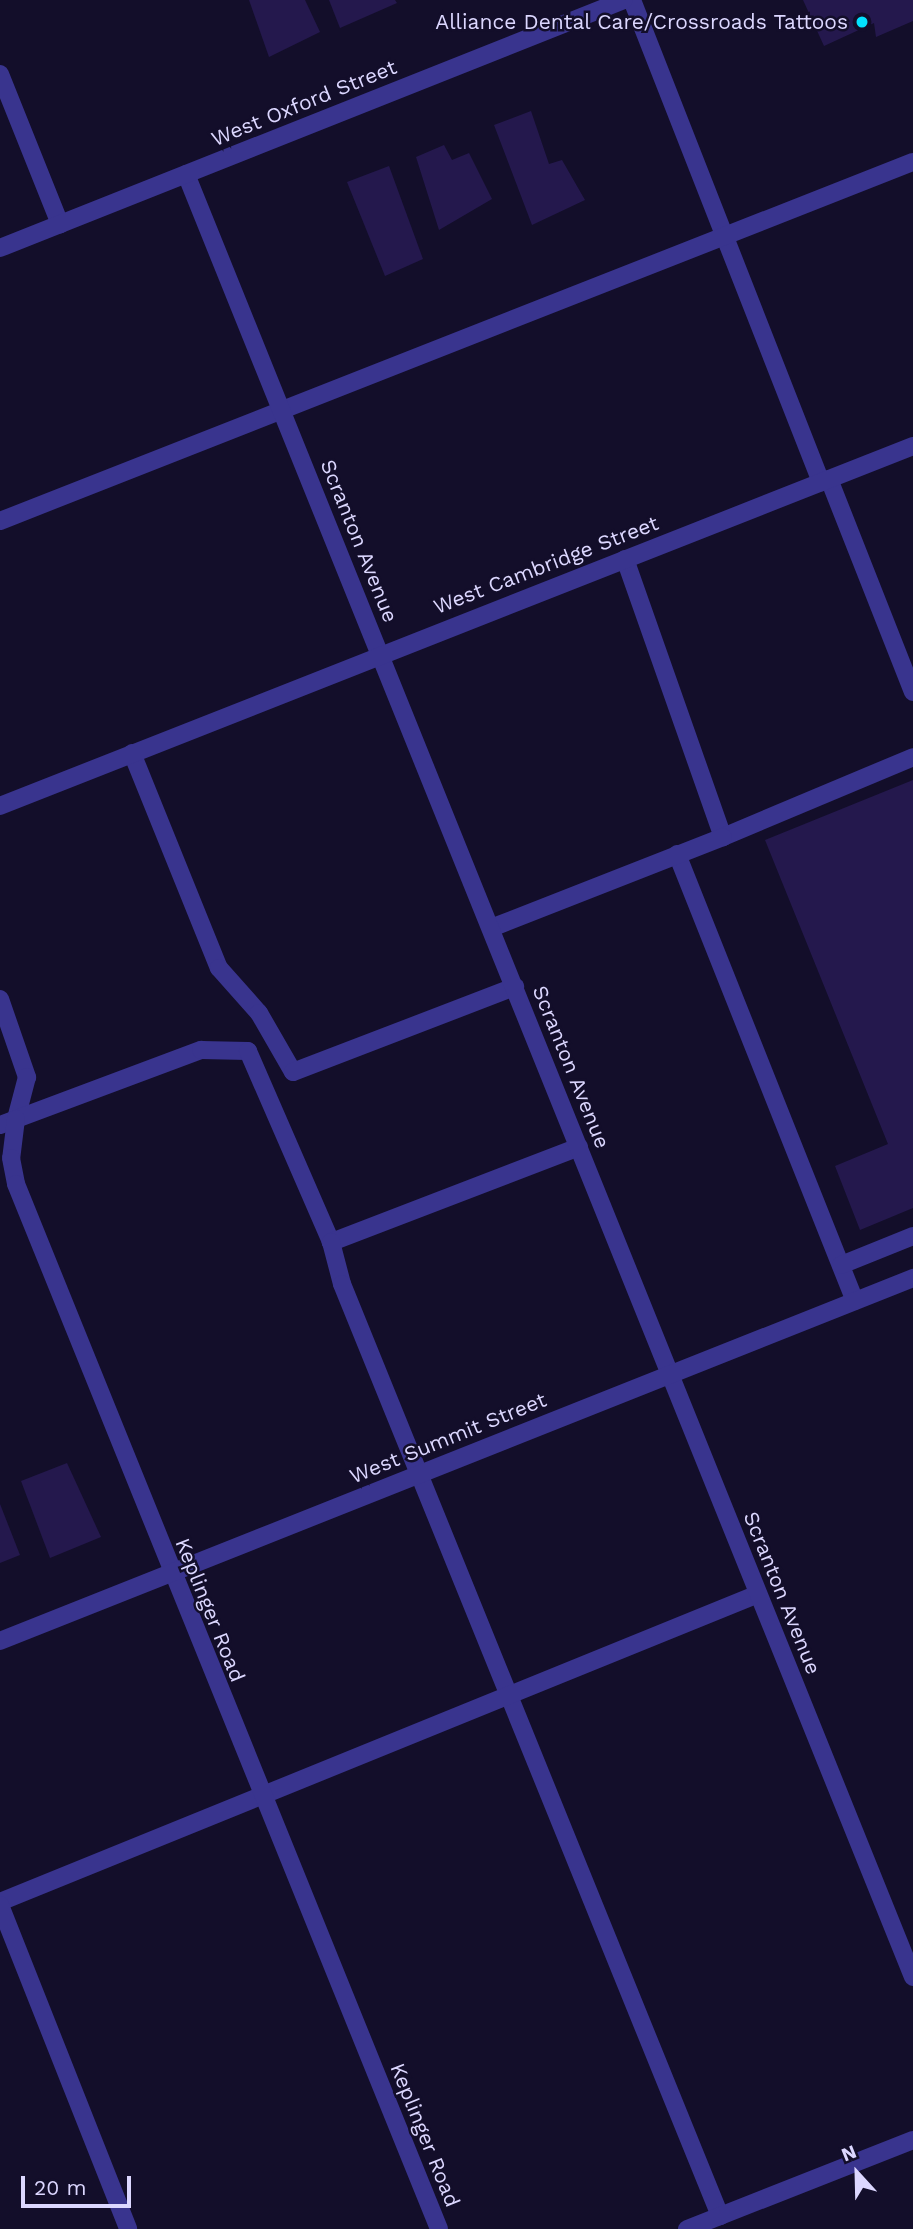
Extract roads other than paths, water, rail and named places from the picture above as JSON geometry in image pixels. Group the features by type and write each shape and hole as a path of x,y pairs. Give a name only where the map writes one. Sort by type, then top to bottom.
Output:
{"street":[{"name":"West Oxford Street","path":"0,248 624,0"},
{"path":"632,0 728,236 732,260 913,692"},
{"path":"0,74 60,224"},
{"path":"0,521 913,162"},
{"name":"Scranton Avenue","path":"186,174 913,1977"},
{"name":"West Cambridge Street","path":"0,806 913,446"},
{"path":"625,559 723,836"},
{"path":"132,753 219,968 260,1013 293,1073 514,987"},
{"path":"491,928 913,757"},
{"path":"677,854 855,1301"},
{"name":"Keplinger Road","path":"0,999 27,1077 8,1122 16,1184 170,1574 439,2229"},
{"path":"8,1122 201,1050 248,1051 331,1242 509,1696 720,2216"},
{"path":"331,1242 579,1147"},
{"path":"841,1265 913,1236"},
{"name":"West Summit Street","path":"0,1641 913,1278"},
{"path":"128,2229 0,1903 758,1594"},
{"path":"687,2229 913,2140"}],"place":[{"name":"Alliance Dental Care/Crossroads Tattoos","path":"862,22"}]}
